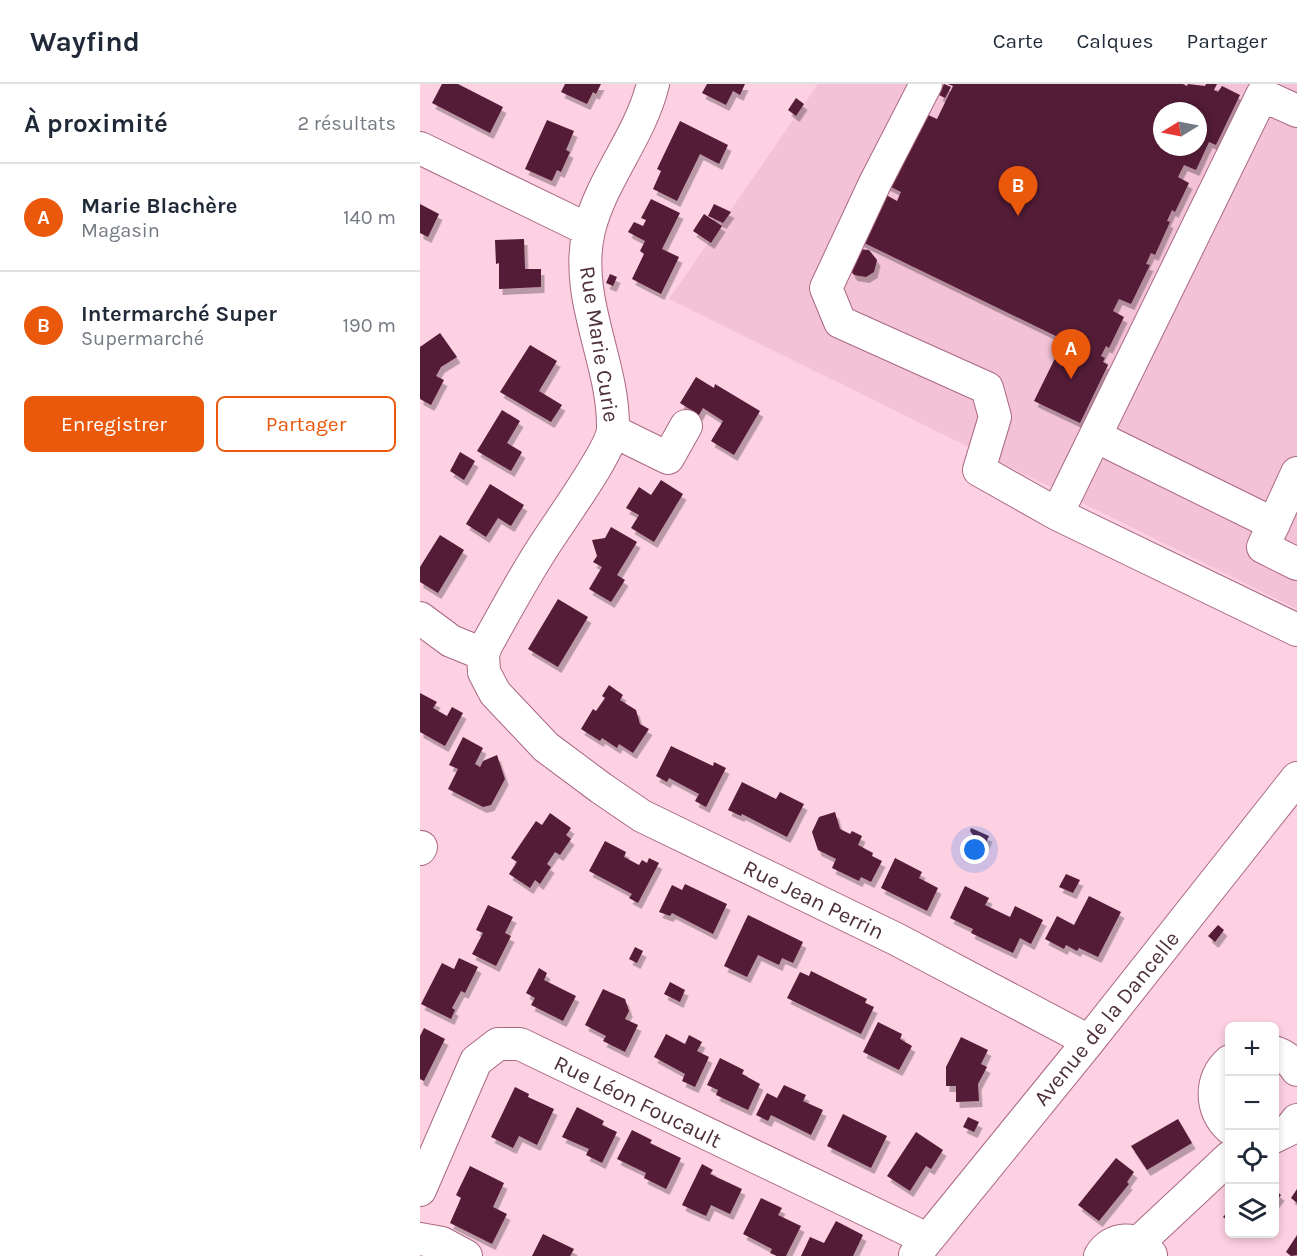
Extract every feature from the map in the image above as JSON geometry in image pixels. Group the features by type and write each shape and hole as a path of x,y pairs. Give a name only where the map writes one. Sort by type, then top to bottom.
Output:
{"street":[{"name":"Rue Marie Curie","path":"483,654 541,550 601,459 614,431 610,399 589,302 586,255 589,230 602,196 647,108 653,84"},
{"path":"926,84 875,183 826,288 840,322 987,388 995,417 979,470 1057,514 1297,630"},
{"path":"1057,514 1260,89 1297,111"},
{"path":"420,148 589,230"},
{"path":"614,431 668,458 686,426"},
{"path":"1095,436 1274,524"},
{"path":"1297,473 1263,547 1297,564"},
{"path":"420,618 451,641 483,654"},
{"name":"Rue Jean Perrin","path":"483,654 484,672 495,693 546,747 642,816 896,939 1089,1041"},
{"name":"Avenue de la Dancelle","path":"920,1247 1089,1041 1297,778"},
{"name":"Rue Léon Foucault","path":"420,1190 476,1061 498,1044 520,1044 920,1247"},
{"path":"1279,1053 1297,1070"},
{"path":"1225,1064 1216,1079 1214,1094 1216,1110 1225,1125"},
{"path":"1279,1135 1290,1129 1297,1120"},
{"path":"1100,1256 1115,1242 1124,1240 1145,1249 1225,1162"},
{"path":"420,1239 442,1243 466,1256"}],"shaded area":[{"path":"818,84 1297,84 1297,609 669,299"}],"building":[{"path":"442,84 458,84 503,107 490,133 432,103"},
{"path":"565,84 601,84 596,94 593,92 587,104 561,92"},
{"path":"707,84 745,84 740,95 733,91 726,105 702,93"},
{"path":"944,84 951,87 945,98 939,95"},
{"path":"948,84 1183,84 1187,86 1188,84 1205,86 1206,84 1217,84 1214,90 1218,92 1222,86 1240,95 1216,145 1209,142 1207,146 1207,102 1153,102 1153,156 1202,156 1196,170 1184,165 1178,177 1189,183 1175,212 1172,210 1167,221 1170,222 1155,255 1151,253 1146,264 1150,265 1131,304 1119,299 1113,311 1124,317 1109,348 1106,346 1101,356 1105,358 1103,362 1108,365 1080,423 1034,401 1064,340 856,239 879,191 897,201 901,192 883,183 926,114 937,119 953,86"},
{"path":"796,98 804,104 796,116 788,110"},
{"path":"547,120 574,131 566,150 570,152 561,172 557,170 552,181 525,169"},
{"path":"680,121 728,145 719,164 700,154 677,201 653,189 661,171 657,169"},
{"path":"651,199 680,213 662,249 679,257 661,294 632,279 644,254 640,251 645,241 628,232 634,222 643,226 646,220 641,218"},
{"path":"420,204 439,214 428,237 420,233"},
{"path":"714,204 731,212 723,223 708,216"},
{"path":"704,214 722,226 711,243 693,231"},
{"path":"524,239 525,269 541,269 541,287 499,289 499,263 496,264 495,240"},
{"path":"859,249 869,250 877,260 874,272 866,277 854,275 851,271"},
{"path":"610,274 617,277 613,286 606,283"},
{"path":"440,333 457,357 441,367 436,376 444,380 431,405 420,399 420,347"},
{"path":"530,345 557,361 539,391 562,405 551,422 500,392"},
{"path":"696,377 714,388 715,384 760,411 734,455 711,441 723,421 703,408 699,415 680,403"},
{"path":"502,410 520,421 507,443 522,452 511,471 477,451"},
{"path":"460,452 475,461 464,480 450,471"},
{"path":"661,480 683,494 654,542 631,528 639,515 626,508 639,487 651,495"},
{"path":"490,484 524,505 511,526 498,518 486,537 466,524"},
{"path":"611,527 637,542 617,575 625,580 611,602 589,589 602,567 593,562 597,556 592,540 605,538"},
{"path":"440,535 464,550 438,593 420,582 420,567"},
{"path":"558,599 588,617 558,667 528,649"},
{"path":"609,685 623,695 620,700 636,710 640,724 649,729 633,753 619,744 617,748 602,738 600,741 581,729 593,709 596,711 605,698 602,696"},
{"path":"420,693 437,702 433,708 447,716 452,707 463,713 445,746 420,732"},
{"path":"463,737 483,748 475,764 480,767 483,761 497,755 505,779 491,805 483,807 448,789 458,769 449,765"},
{"path":"671,746 713,766 714,762 726,768 706,807 695,801 699,794 669,778 667,782 656,776"},
{"path":"742,782 776,799 780,792 804,804 787,837 742,814 741,816 728,810"},
{"path":"835,812 840,829 862,836 858,845 882,861 871,882 861,877 859,881 832,868 836,859 818,850 812,832 819,817"},
{"path":"550,813 571,828 566,835 571,839 560,855 555,852 547,864 551,867 540,884 535,880 530,888 509,874 517,862 511,858 536,821 542,825"},
{"path":"971,828 989,836 983,849 970,831"},
{"path":"605,841 626,852 624,857 639,865 642,860 647,863 649,858 659,863 638,903 629,898 632,894 589,871"},
{"path":"895,858 922,872 919,878 938,888 927,911 881,888"},
{"path":"1066,874 1080,880 1073,893 1059,887"},
{"path":"685,884 727,904 713,934 672,913 670,916 659,912 672,885 682,890"},
{"path":"965,886 989,898 985,905 1010,917 1015,906 1043,920 1031,944 1020,938 1013,953 971,933 973,929 950,918"},
{"path":"1089,896 1121,912 1098,957 1079,948 1077,951 1066,945 1064,949 1045,939 1057,916 1074,925"},
{"path":"488,905 513,917 505,933 511,936 496,966 472,954 483,933 476,930"},
{"path":"748,915 803,942 793,963 782,958 779,965 758,955 747,977 724,966"},
{"path":"1218,925 1224,930 1215,942 1208,936"},
{"path":"635,947 643,951 637,963 629,959"},
{"path":"459,958 478,967 465,993 461,991 452,1008 455,1010 451,1019 421,1004 442,963 454,969"},
{"path":"539,968 547,973 544,980 576,996 563,1021 531,1005 535,998 526,993"},
{"path":"811,971 867,999 865,1003 874,1007 861,1034 787,998 800,972 809,976"},
{"path":"670,982 685,990 680,1002 664,994"},
{"path":"603,989 625,999 629,1011 625,1019 638,1025 625,1052 603,1041 606,1036 585,1025"},
{"path":"878,1022 902,1034 900,1039 912,1046 899,1070 863,1052"},
{"path":"424,1028 445,1039 424,1081 420,1079 420,1036"},
{"path":"666,1034 685,1044 689,1035 702,1042 697,1051 709,1057 695,1087 682,1081 685,1074 654,1057"},
{"path":"961,1037 988,1050 981,1064 987,1067 978,1084 979,1101 956,1102 956,1086 946,1086 946,1067"},
{"path":"720,1058 744,1070 742,1074 760,1084 748,1110 716,1095 718,1090 707,1085"},
{"path":"784,1085 806,1095 803,1101 823,1110 811,1135 771,1115 768,1121 756,1115 767,1093 777,1098"},
{"path":"515,1087 529,1094 528,1097 554,1109 537,1145 519,1136 513,1148 491,1137"},
{"path":"577,1107 604,1121 602,1125 617,1132 602,1163 586,1155 589,1149 562,1137"},
{"path":"843,1114 887,1136 871,1168 827,1146"},
{"path":"968,1117 979,1122 974,1132 963,1127"},
{"path":"1178,1119 1192,1143 1147,1170 1131,1146"},
{"path":"632,1130 652,1140 650,1143 681,1158 666,1189 644,1178 646,1173 617,1159"},
{"path":"916,1132 943,1150 931,1169 926,1166 910,1191 887,1176"},
{"path":"1116,1158 1134,1172 1127,1182 1129,1184 1099,1221 1078,1205"},
{"path":"702,1164 713,1170 710,1174 742,1189 730,1214 711,1205 706,1216 682,1205"},
{"path":"470,1166 504,1183 493,1207 507,1214 492,1244 450,1223 461,1198 456,1195"},
{"path":"1297,1189 1297,1203 1291,1198"},
{"path":"761,1198 782,1208 778,1215 801,1226 786,1256 770,1253 772,1249 743,1234"},
{"path":"836,1221 863,1235 853,1256 801,1256 810,1237 824,1243"},
{"path":"543,1234 574,1249 570,1256 532,1256"},
{"path":"1297,1235 1297,1255 1291,1256 1286,1252"}],"place":[{"name":"Intermarché Super","path":"1018,216"},
{"name":"Marie Blachère","path":"1071,379"}]}
